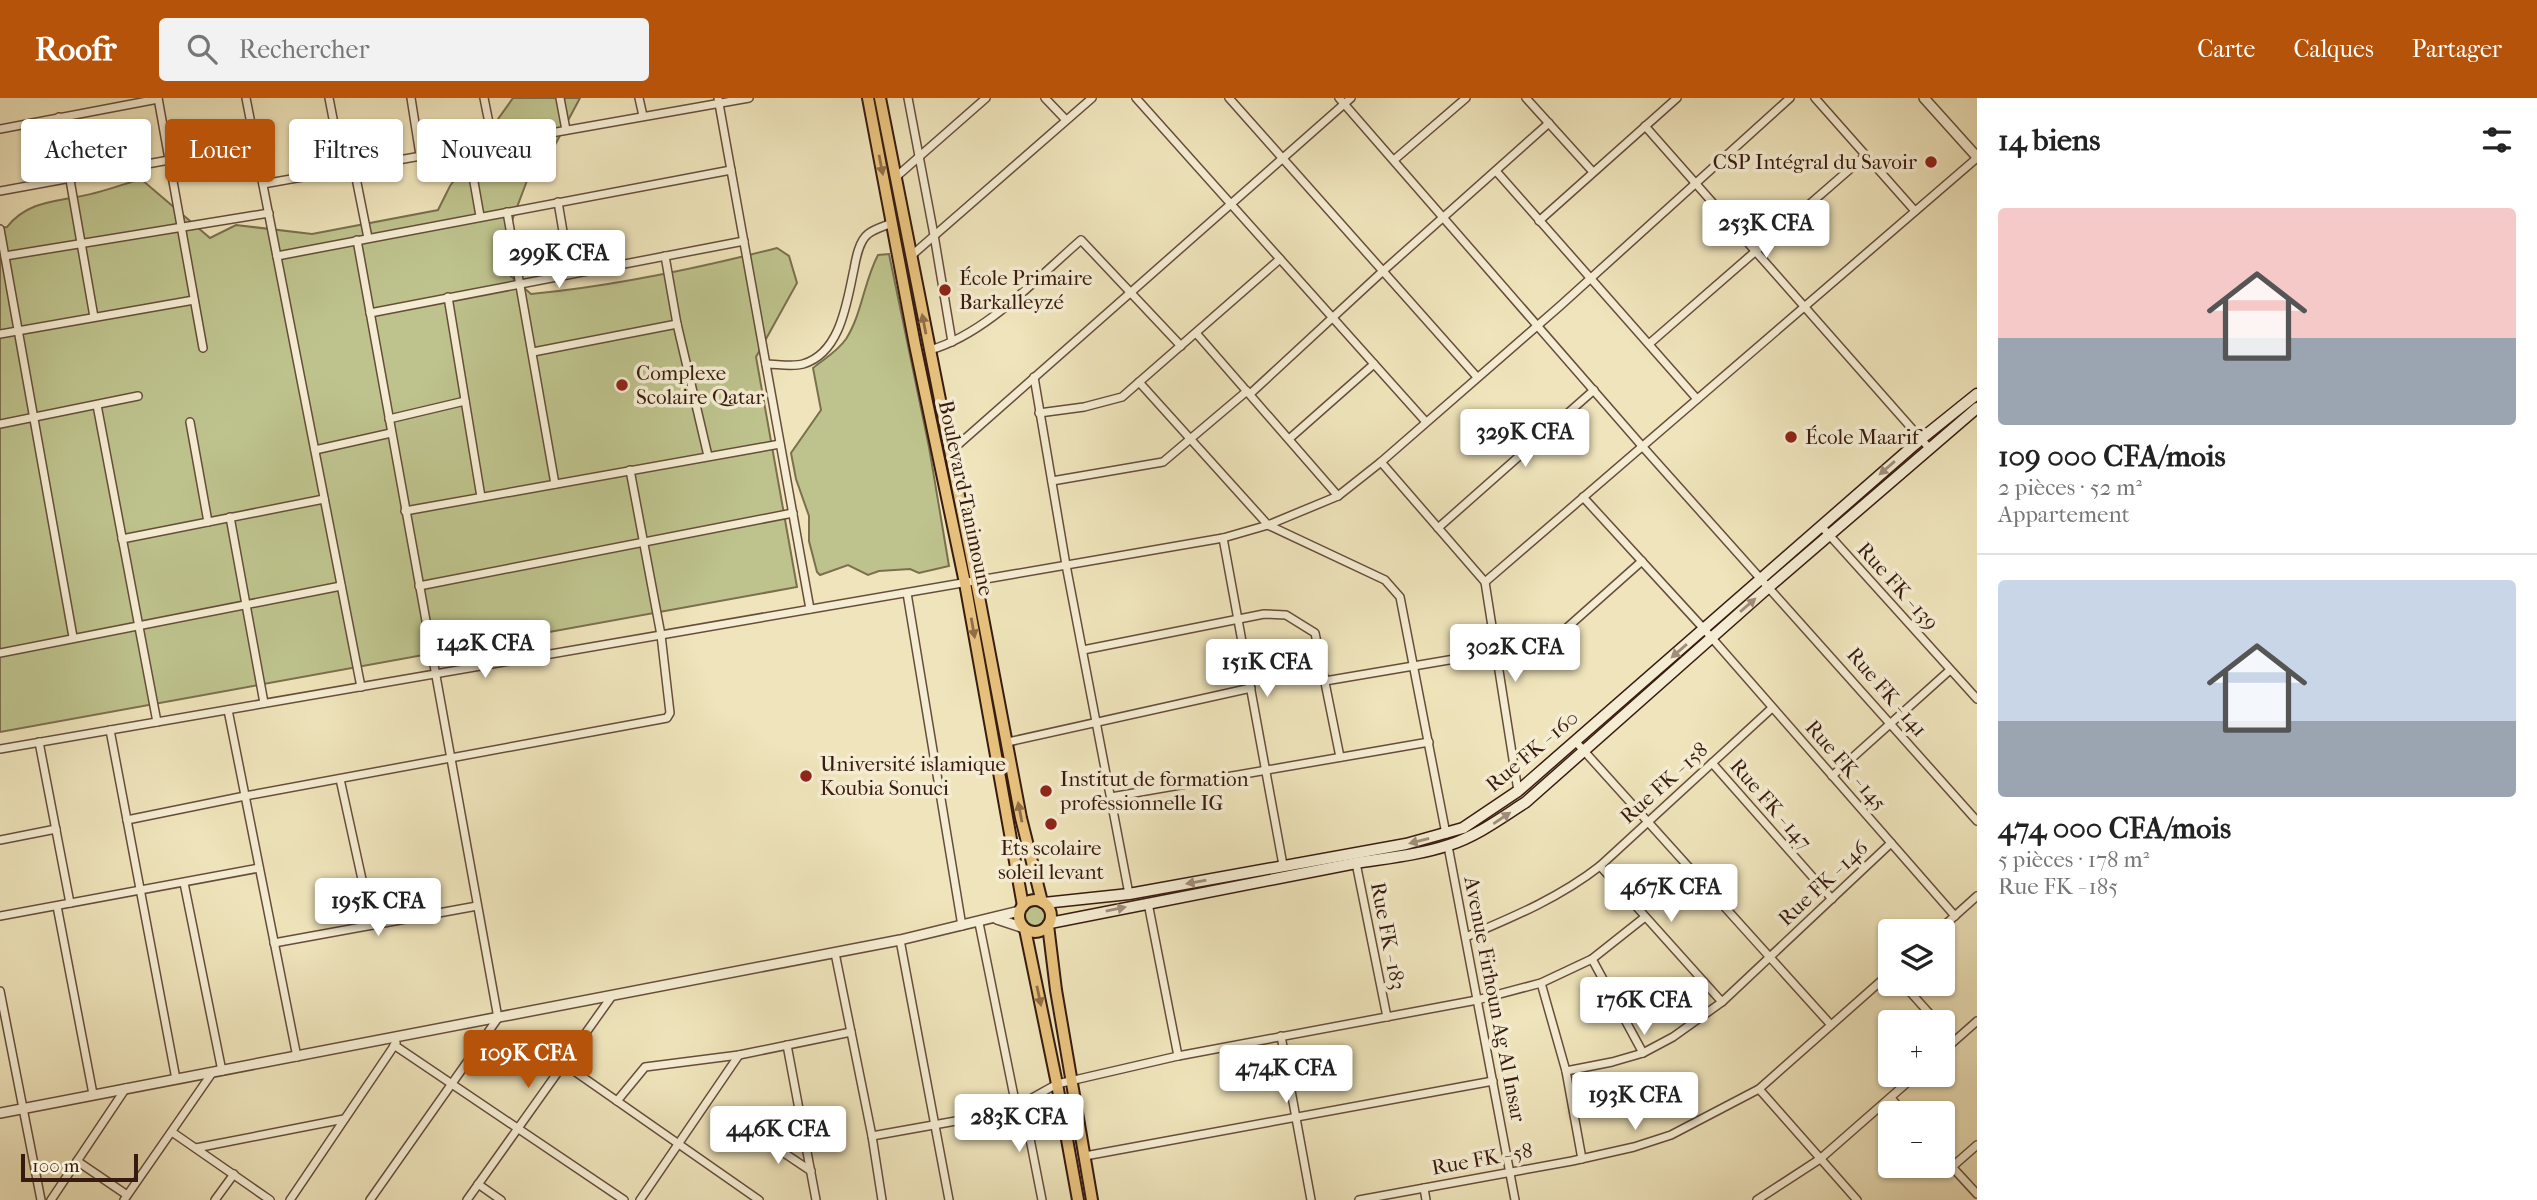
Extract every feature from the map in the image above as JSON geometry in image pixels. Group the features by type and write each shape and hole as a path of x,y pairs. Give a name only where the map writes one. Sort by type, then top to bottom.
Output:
{"main road":[{"name":"Boulevard Tanimoune","path":"867,98 915,345 1008,742 1021,818 1043,902"},
{"name":"Boulevard Tanimoune","path":"880,98 950,450 1021,908"},
{"name":"Rue FK - 160","path":"1826,531 1921,439 1977,394"},
{"name":"Rue FK - 160","path":"1049,924 1448,846 1518,791 1704,629 1976,412"},
{"name":"Rue FK - 160","path":"1043,902 1129,894 1486,828 1526,802 1711,638 1766,582"},
{"path":"1078,1200 1058,1084 1024,929 1019,920 1021,908 1034,900 1043,902 1051,912 1049,924 1056,990 1092,1200"},
{"path":"1024,929 1035,933 1049,924"}],"street":[{"path":"246,98 361,687"},
{"path":"329,98 333,119"},
{"path":"411,98 417,141"},
{"path":"484,98 488,119"},
{"path":"559,98 566,130"},
{"path":"639,98 643,116"},
{"path":"556,132 718,100 749,98"},
{"path":"908,98 952,342"},
{"path":"896,177 986,98"},
{"path":"1045,98 1066,120"},
{"path":"911,256 1091,98"},
{"path":"1136,98 1426,422"},
{"path":"1229,98 1477,377"},
{"path":"1394,160 1466,98"},
{"path":"1526,98 1593,173"},
{"path":"1539,220 1677,98"},
{"path":"0,749 1223,538 1268,525 1338,496 1381,462 1591,278 1790,98"},
{"path":"1815,98 1915,211"},
{"path":"1485,582 1977,158 1924,98"},
{"path":"0,128 158,99 165,138"},
{"path":"718,100 810,609"},
{"path":"950,450 1283,158 1345,100"},
{"name":"Rue FK - 141","path":"1345,100 1642,446 1977,821"},
{"path":"1052,481 1163,462 1249,393 1549,123"},
{"path":"1645,126 1929,448"},
{"path":"1649,344 1865,156"},
{"path":"277,256 731,170"},
{"path":"1496,171 1697,398"},
{"path":"263,184 289,179"},
{"path":"0,191 52,182"},
{"path":"71,182 94,317"},
{"path":"173,182 203,348"},
{"path":"357,182 368,239"},
{"path":"474,182 480,216"},
{"path":"558,202 570,273"},
{"path":"506,212 555,484"},
{"path":"5,256 269,213"},
{"path":"766,364 801,365 812,360 830,344 838,332 862,242 868,234 892,223"},
{"path":"0,229 73,637"},
{"path":"357,240 498,1018 370,1200"},
{"path":"930,350 952,342 1003,308 1081,240 1181,346"},
{"path":"370,313 744,241"},
{"path":"665,256 677,324 708,456"},
{"path":"1039,413 1084,407 1122,397 1280,259"},
{"path":"448,297 481,497"},
{"path":"0,334 194,300"},
{"path":"533,352 677,324"},
{"path":"1196,333 1338,496"},
{"path":"1289,439 1374,364"},
{"path":"1034,377 1066,565 1129,894"},
{"path":"1139,383 1268,525 1385,580 1394,588 1399,597 1446,834"},
{"path":"1438,528 1594,390"},
{"path":"0,424 138,396"},
{"path":"389,419 465,401"},
{"path":"97,405 157,722"},
{"path":"190,422 208,522"},
{"path":"315,450 391,433"},
{"path":"405,511 780,444"},
{"path":"1381,462 1485,582 1518,791"},
{"path":"127,820 667,718 670,713 662,635 630,470"},
{"name":"Rue FK - 145","path":"1583,497 1704,629 1955,916"},
{"path":"122,539 324,499"},
{"path":"419,586 793,513"},
{"path":"230,517 264,703"},
{"name":"Rue FK - 139","path":"1826,531 1977,699"},
{"path":"1223,538 1283,865"},
{"path":"1325,681 1496,652 1557,636 1642,561"},
{"path":"0,653 341,586"},
{"path":"907,593 962,926"},
{"path":"1083,650 1264,614 1280,614 1308,626 1315,633 1340,757"},
{"path":"1832,776 1950,670"},
{"path":"1008,742 1251,688"},
{"name":"Rue FK - 158","path":"1466,937 1545,903 1576,885 1772,708"},
{"path":"229,709 296,1057"},
{"path":"110,730 176,1079"},
{"path":"1111,797 1429,741"},
{"path":"1576,741 1831,1025"},
{"path":"39,742 70,903"},
{"name":"Rue FK - 147","path":"1712,763 1832,899"},
{"path":"340,779 372,925"},
{"path":"0,840 56,829"},
{"name":"Rue FK - 146","path":"1566,1071 1643,1053 1673,1037 1721,1002 1891,843"},
{"name":"Avenue Firhoun Ag Al Insar","path":"1448,846 1515,1200"},
{"name":"Rue FK - 183","path":"1356,863 1387,1017"},
{"path":"1600,866 1721,1002"},
{"path":"0,916 260,868"},
{"path":"78,1161 125,1197 217,1072 184,883"},
{"path":"1952,919 1977,896"},
{"path":"1148,903 1178,1056"},
{"path":"57,906 93,1094"},
{"path":"274,943 477,906"},
{"path":"0,1114 93,1094 397,1041 498,1018 900,940 979,923 1021,908"},
{"path":"872,1136 995,1114 1072,1080 1178,1056 1477,1000 1541,983 1592,959 1645,917"},
{"path":"995,918 1024,929"},
{"path":"979,923 1042,1200"},
{"path":"900,940 949,1200"},
{"path":"835,953 883,1200"},
{"path":"1592,959 1643,1053"},
{"path":"1541,983 1566,1071 1582,1159"},
{"name":"Rue FK - 58","path":"1359,1200 1582,1159 1671,1135 1759,1089 1878,984"},
{"path":"0,991 41,1200"},
{"path":"467,1200 612,996"},
{"path":"1914,996 1926,1010"},
{"path":"1955,1040 1977,1021"},
{"path":"617,1101 645,1066 739,1055 851,1032"},
{"path":"1281,1036 1311,1200"},
{"path":"397,1041 451,1083 624,1200"},
{"path":"290,1200 397,1041"},
{"path":"787,1045 816,1200"},
{"path":"640,1200 739,1055"},
{"path":"564,1064 760,1200"},
{"path":"1085,1156 1493,1082"},
{"path":"1757,1200 1821,1159 1903,1087"},
{"path":"51,1200 126,1088"},
{"path":"1759,1089 1857,1200"},
{"path":"196,1148 344,1119"},
{"path":"172,1132 270,1200"},
{"path":"760,1137 811,1171"},
{"path":"1955,1164 1977,1144"},
{"path":"1955,1170 1977,1195"},
{"path":"215,1200 233,1174"},
{"path":"478,1184 501,1200"},
{"path":"1424,1188 1426,1200"}],"green space":[{"path":"513,98 580,98 556,143 556,119 498,119"},
{"path":"131,182 145,182 210,238 236,225 312,234 438,210 453,182 526,182 496,263 531,294 655,276 777,248 789,256 797,283 756,357 797,587 0,732 0,228 7,227 22,213 38,205 92,194"},
{"path":"889,254 929,447 949,566 919,573 910,569 879,571 868,575 848,565 820,575 809,541 809,516 796,479 791,453 821,410 813,368 846,339 856,319 878,255"},
{"path":"1034,905 1042,909 1046,917 1042,925 1034,929 1026,925 1022,917 1026,909"}],"place":[{"name":"CSP Intégral du Savoir","path":"1931,162"},
{"name":"École Primaire Barkalleyzé","path":"945,290"},
{"name":"Complexe Scolaire Qatar","path":"622,385"},
{"name":"École Maarif","path":"1791,437"},
{"name":"Université islamique Koubia Sonuci","path":"806,776"},
{"name":"Institut de formation professionnelle IG","path":"1046,791"},
{"name":"Ets scolaire soleil levant","path":"1051,824"}]}
